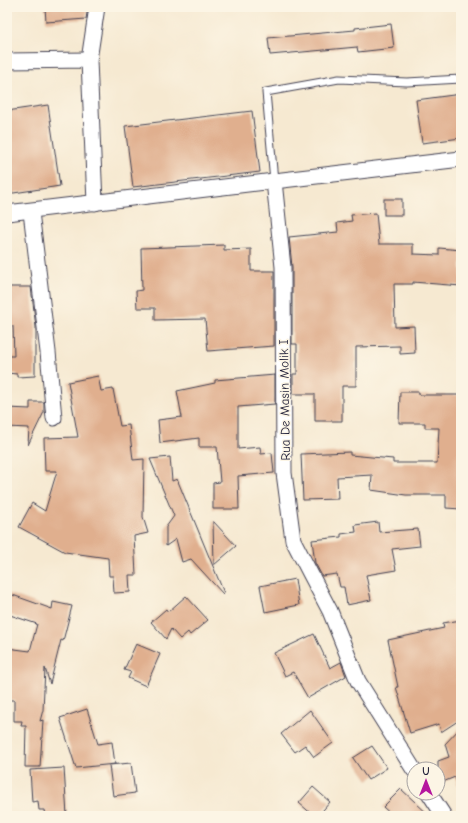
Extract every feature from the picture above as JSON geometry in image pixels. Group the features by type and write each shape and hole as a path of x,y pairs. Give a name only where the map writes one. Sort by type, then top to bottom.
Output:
{"street":[{"path":"95,203 89,60 97,7"},
{"path":"7,61 89,60"},
{"path":"7,214 461,159"},
{"name":"Rua De Masin Molik I","path":"274,181 283,267 284,473 294,540 330,611 358,681 408,761"},
{"path":"30,212 48,352 54,418"},
{"path":"434,801 444,816"}],"lane":[{"path":"274,181 266,92 339,79 407,82 461,79"}],"building":[{"path":"45,7 88,7 86,19 46,22"},
{"path":"391,24 394,48 358,52 357,47 270,55 268,38 355,30 355,28"},
{"path":"461,94 461,138 422,143 416,100"},
{"path":"48,105 60,186 7,194 7,111"},
{"path":"252,111 260,172 133,187 125,126"},
{"path":"384,199 402,199 402,215 384,215"},
{"path":"376,213 379,244 413,244 413,254 439,255 439,248 461,250 461,286 413,282 413,284 394,284 395,327 414,326 415,353 400,354 400,346 356,347 356,386 342,386 342,421 315,421 315,394 293,394 293,374 297,374 297,344 292,344 292,267 289,237 338,232 337,223 352,221 351,215"},
{"path":"224,245 224,250 251,249 251,271 274,271 274,346 208,351 205,319 155,320 155,308 137,308 136,291 142,290 141,248"},
{"path":"8,287 31,287 36,327 35,376 17,377 17,374 7,373 7,356 14,356 13,326 9,326"},
{"path":"275,375 275,404 238,407 238,449 260,447 261,454 272,453 274,473 238,476 239,509 213,509 213,483 220,482 217,447 199,447 199,438 160,443 158,420 182,417 177,391 215,383 215,380"},
{"path":"98,376 101,391 113,389 120,426 129,425 133,460 144,459 143,517 148,533 134,536 136,575 129,575 130,592 114,593 113,576 109,576 108,558 65,552 19,527 32,503 45,511 57,471 45,471 44,438 78,437 68,382"},
{"path":"400,392 419,392 419,395 461,395 461,509 446,508 446,495 406,495 371,490 372,475 337,477 338,499 303,500 301,454 350,452 350,455 393,459 393,463 437,463 439,428 425,428 425,423 399,423"},
{"path":"30,402 44,402 44,412 28,445 29,428 7,427 7,408 30,409"},
{"path":"170,457 172,481 177,479 224,593 223,594 191,559 182,562 176,539 166,546 166,527 174,516 150,459"},
{"path":"213,521 236,546 214,565"},
{"path":"378,522 379,532 418,529 420,546 392,549 396,570 366,575 371,600 347,605 344,587 340,587 337,574 322,576 315,563 312,540 341,537 341,534 356,532 355,525"},
{"path":"295,579 299,605 265,612 260,586"},
{"path":"7,593 52,609 53,602 72,606 63,641 61,640 50,684 45,668 43,710 40,721 43,720 40,767 25,767 26,726 21,726 22,721 14,721 14,700 7,700 7,648 30,651 37,624 7,614"},
{"path":"186,596 208,620 190,635 188,632 180,639 171,629 166,639 151,622 166,609 168,612"},
{"path":"461,620 461,719 441,732 439,724 410,733 396,687 398,687 388,640 444,628 443,623"},
{"path":"314,634 330,668 341,662 346,676 308,698 293,672 285,676 274,653"},
{"path":"136,644 160,654 146,686 128,678 131,672 124,670"},
{"path":"87,709 98,744 112,742 115,764 76,768 60,718"},
{"path":"310,710 333,743 314,757 305,745 295,752 281,734"},
{"path":"461,727 461,784 458,785 455,777 446,781 446,761 438,761 449,757 445,744"},
{"path":"372,746 387,768 368,780 353,758"},
{"path":"131,763 135,793 113,796 109,765"},
{"path":"64,768 67,816 45,816 44,810 39,810 38,801 32,802 30,770"},
{"path":"313,787 330,802 318,816 314,816 299,803"},
{"path":"401,789 406,794 406,801 414,801 430,816 393,816 383,807"}]}
